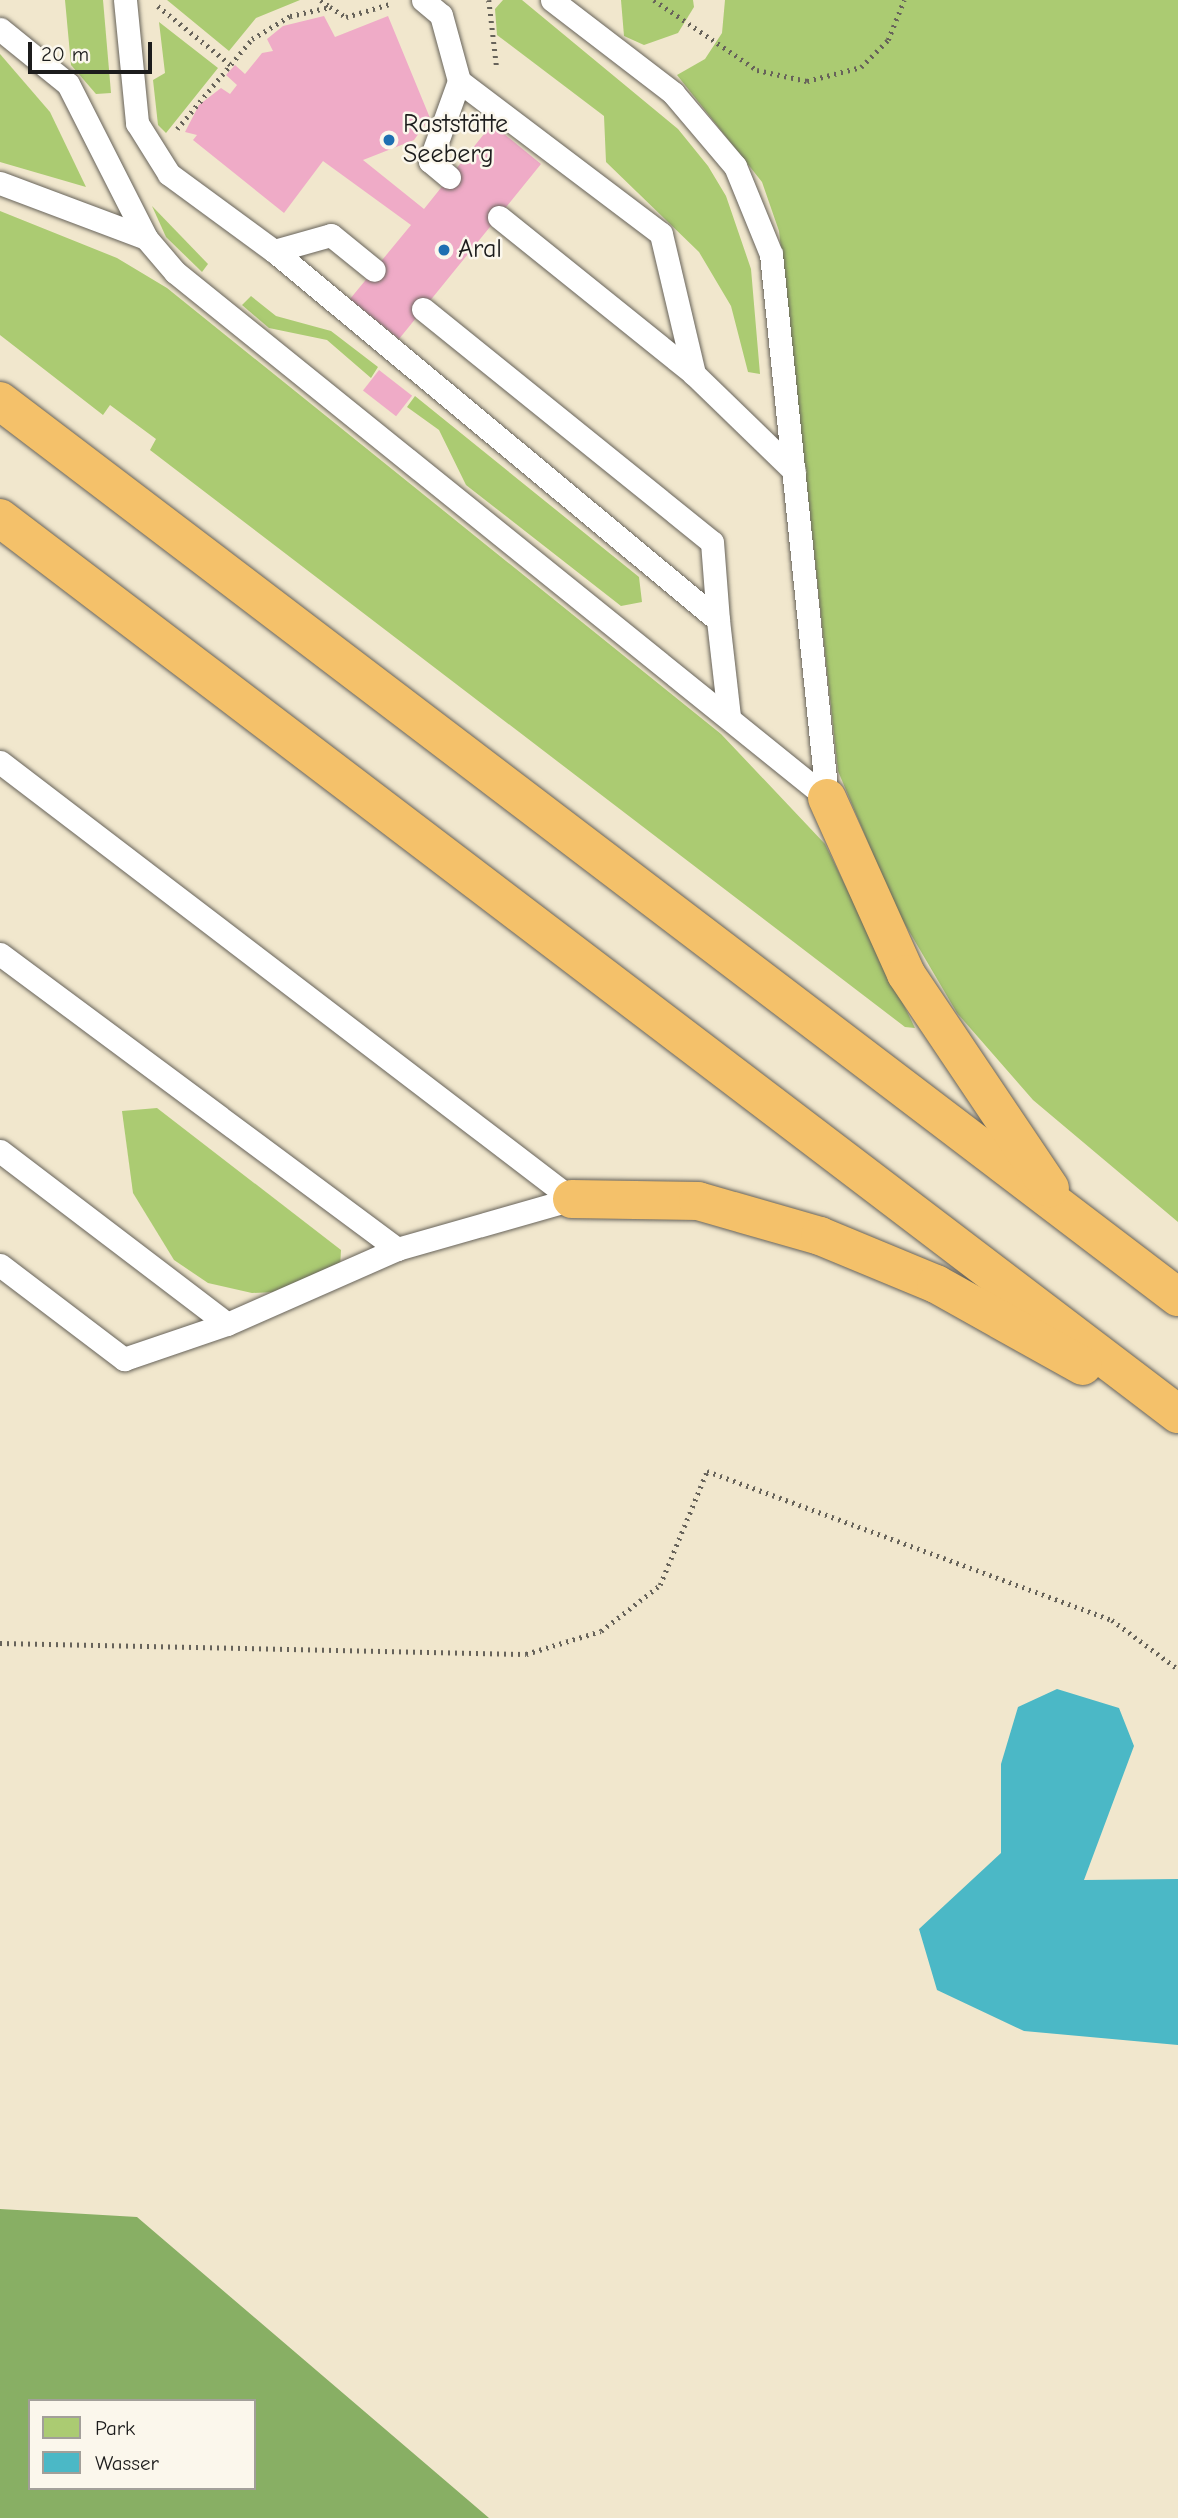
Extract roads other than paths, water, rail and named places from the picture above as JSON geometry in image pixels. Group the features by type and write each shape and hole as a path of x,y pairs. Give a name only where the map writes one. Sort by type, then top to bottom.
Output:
{"highway":[{"path":"0,401 1178,1297"},
{"path":"0,518 1178,1414"},
{"path":"827,798 906,974 1067,1213"},
{"path":"572,1199 698,1201 820,1236 936,1284 1178,1420"}],"lane":[{"path":"125,0 137,123 169,174 274,251 718,620"},
{"path":"423,0 441,15 459,81 430,161 449,177"},
{"path":"552,0 673,93 735,166 771,254 827,798"},
{"path":"0,29 68,84 146,238 175,272 827,798"},
{"path":"459,81 661,234 694,374"},
{"path":"0,183 146,238"},
{"path":"499,217 694,374 794,471"},
{"path":"274,251 331,235 374,270"},
{"path":"423,310 712,542 729,717"},
{"path":"0,762 572,1199"},
{"path":"0,954 397,1249"},
{"path":"0,1152 227,1324"},
{"path":"0,1265 124,1359 227,1324 397,1249 572,1199"}],"water":[{"path":"1057,1689 1119,1708 1134,1746 1084,1880 1178,1879 1178,2045 1024,2031 937,1990 919,1929 1001,1853 1001,1764 1018,1707"}],"place":[{"name":"Raststätte Seeberg","path":"389,140"},
{"name":"Aral","path":"444,250"}]}
